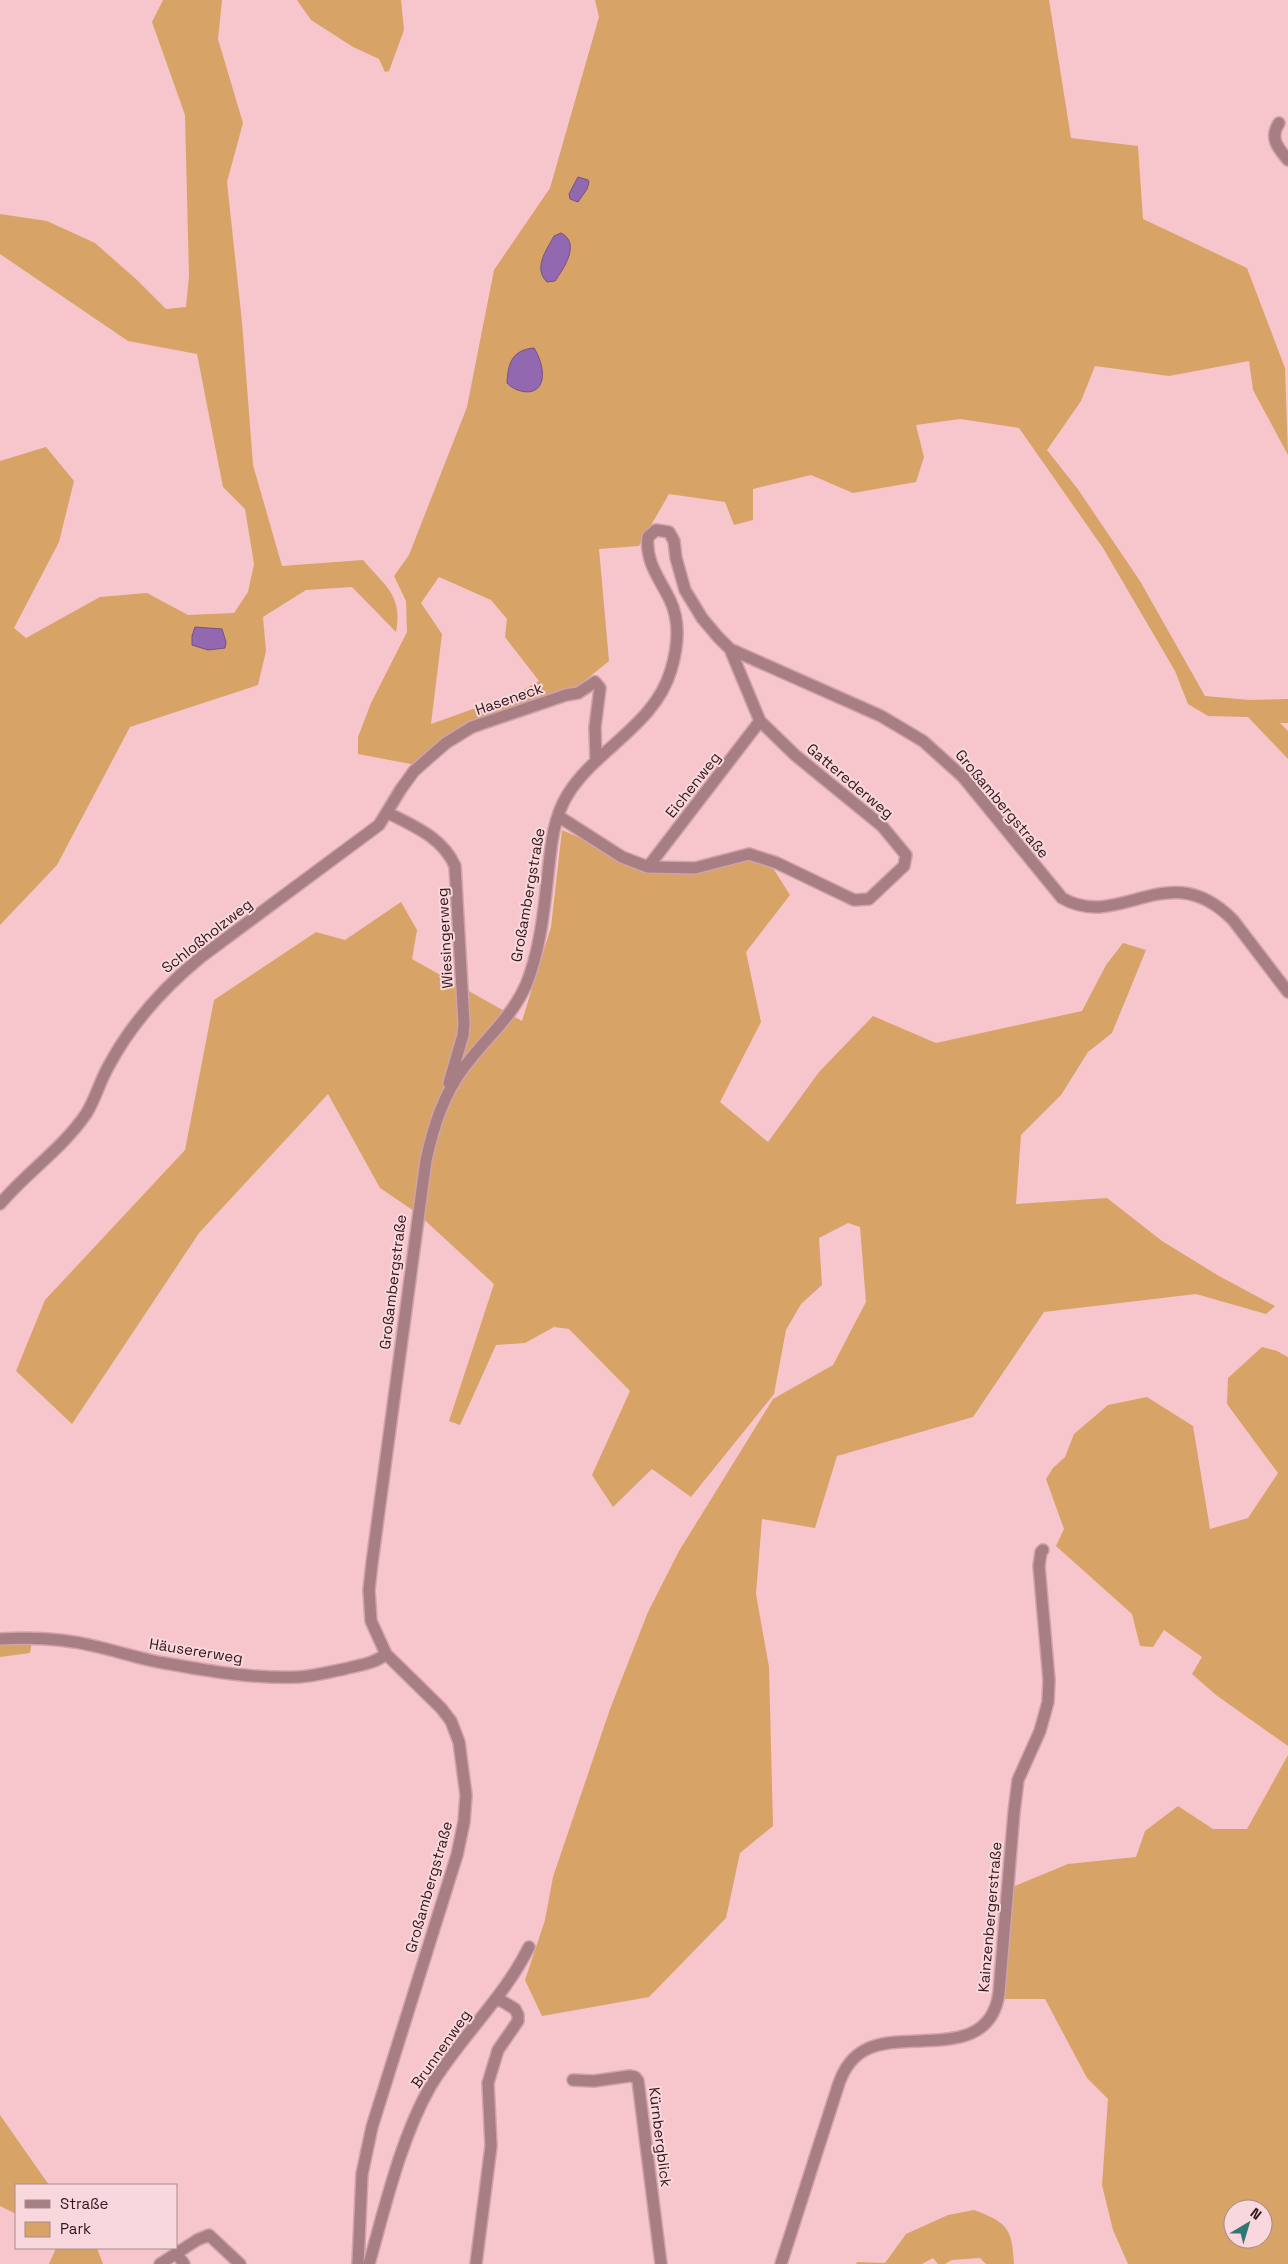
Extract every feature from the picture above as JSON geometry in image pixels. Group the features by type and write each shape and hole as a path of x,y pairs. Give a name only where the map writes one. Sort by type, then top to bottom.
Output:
{"street":[{"path":"1279,122 1275,128 1274,139 1288,160"},
{"name":"Großambergstraße","path":"358,2264 362,2174 372,2127 457,1855 464,1822 466,1795 459,1742 451,1721 430,1697 386,1654 371,1621 369,1590 426,1160 432,1130 446,1094 465,1066 507,1018 526,984 537,945 553,831 568,794 596,760 629,733 666,687 678,639 677,624 671,601 648,554 648,537 656,530 669,532 674,541 676,558 685,590 708,626 730,648 881,716 923,741 963,777 1062,898 1077,905 1098,907 1166,892 1196,894 1223,910 1233,920 1288,992"},
{"name":"Gatterederweg","path":"558,816 622,857 648,867 695,868 749,854 776,863 854,900 869,899 904,866 906,855 882,826 795,755 760,721 730,648"},
{"name":"Haseneck","path":"388,813 400,788 427,757 446,742 472,727 566,695 578,693 595,682 600,688 595,727 596,760"},
{"name":"Eichenweg","path":"648,867 760,721"},
{"name":"Wiesingerweg","path":"388,813 421,830 437,841 450,854 455,866 464,1024 463,1035 446,1094"},
{"name":"Schloßholzweg","path":"0,1204 57,1150 71,1133 86,1113 119,1047 151,1004 178,976 311,874 359,841 379,825 388,813"},
{"name":"Kainzenbergerstraße","path":"781,2264 836,2092 843,2072 850,2062 864,2051 882,2045 945,2040 966,2036 986,2022 995,2009 1017,1786 1022,1768 1040,1731 1048,1702 1049,1680 1039,1566 1043,1550"},
{"name":"Häusererweg","path":"0,1639 31,1637 61,1640 164,1663 269,1676 300,1677 320,1674 378,1661 386,1654"},
{"name":"Brunnenweg","path":"369,2264 394,2180 422,2104 436,2079 512,1979 529,1947"},
{"path":"476,2264 491,2146 488,2083 498,2050 518,2021 515,2008 497,1998"},
{"name":"Kürnbergblick","path":"573,2080 594,2081 630,2076 638,2080 661,2264"},
{"path":"160,2264 209,2235 240,2264"},
{"path":"176,2253 184,2264"}],"green space":[{"path":"163,0 222,0 218,39 243,123 227,182 242,322 253,465 282,566 363,560 385,584 394,600 397,609 396,632 352,587 306,590 263,617 266,651 258,685 130,727 57,865 0,925 0,461 46,447 74,481 59,542 14,628 26,638 100,597 147,593 188,615 234,613 248,592 254,564 245,509 223,487 197,354 128,341 0,254 0,214 47,221 95,243 166,309 186,307 189,276 185,115 152,22"},
{"path":"297,0 401,0 404,30 389,71 385,72 379,59 353,47 311,20"},
{"path":"595,0 1049,0 1071,138 1138,146 1143,219 1247,268 1285,368 1288,455 1253,390 1249,361 1169,376 1095,366 1081,401 1047,450 1077,488 1140,581 1205,696 1250,700 1288,699 1288,723 1280,723 1288,731 1288,759 1248,717 1208,716 1188,704 1175,671 1103,548 1019,428 960,419 916,425 924,457 916,482 853,493 811,475 753,489 753,520 734,525 725,502 669,494 639,546 599,549 609,661 577,687 462,725 429,751 416,765 358,754 358,737 371,703 407,632 406,601 394,576 409,555 467,407 494,270 550,188 599,17","holes":["439,577 491,600 507,619 505,637 539,681 506,700 431,724 442,634 421,603"]},
{"path":"562,830 596,845 628,866 666,874 717,868 750,859 773,868 790,895 746,952 761,1022 720,1102 768,1142 819,1072 873,1016 936,1043 1082,1011 1106,965 1123,943 1146,950 1112,1033 1088,1052 1061,1095 1021,1135 1016,1204 1107,1198 1162,1241 1219,1276 1275,1306 1266,1314 1196,1294 1044,1312 973,1417 837,1456 815,1528 762,1519 756,1594 769,1667 773,1826 740,1853 726,1918 649,1997 542,2016 525,1980 545,1920 553,1877 610,1709 648,1612 679,1551 773,1399 833,1365 866,1302 860,1227 848,1223 819,1238 822,1285 801,1304 786,1330 774,1394 691,1497 652,1469 613,1507 592,1475 630,1391 569,1329 554,1327 525,1343 496,1345 460,1425 449,1421 494,1284 417,1213 380,1188 328,1094 199,1233 72,1424 16,1371 45,1300 185,1150 214,1000 316,932 345,940 401,902 417,930 412,959 522,1021 551,927"},
{"path":"1262,1347 1277,1351 1288,1357 1288,1746 1216,1695 1192,1674 1202,1657 1164,1630 1153,1647 1140,1646 1132,1614 1056,1546 1064,1529 1046,1479 1053,1468 1065,1457 1074,1434 1108,1405 1147,1397 1193,1426 1210,1529 1248,1518 1278,1473 1227,1404 1228,1378"},
{"path":"32,1641 30,1653 0,1657 0,1642"},
{"path":"1288,1755 1288,2264 1128,2264 1113,2230 1102,2185 1108,2099 1087,2078 1045,1999 1001,1999 1010,1888 1068,1864 1136,1857 1145,1831 1178,1806 1213,1829 1247,1829"},
{"path":"0,2115 48,2184 15,2184 15,2214 0,2206"},
{"path":"974,2210 994,2219 1006,2228 1012,2242 1014,2264 986,2264 980,2258 952,2260 945,2264 938,2264 933,2258 922,2264 856,2264 857,2262 885,2263 906,2234 948,2215"},
{"path":"56,2249 97,2249 103,2264 49,2264"}],"shaded area":[{"path":"578,177 589,182 587,189 578,202 570,199 569,194"},
{"path":"561,233 567,237 570,243 569,256 555,281 547,282 541,271 542,259 554,236"},
{"path":"534,348 542,367 542,379 537,389 527,392 521,391 507,383 510,364 516,355 527,349"},
{"path":"195,627 222,629 226,642 225,648 208,650 192,645"}]}
